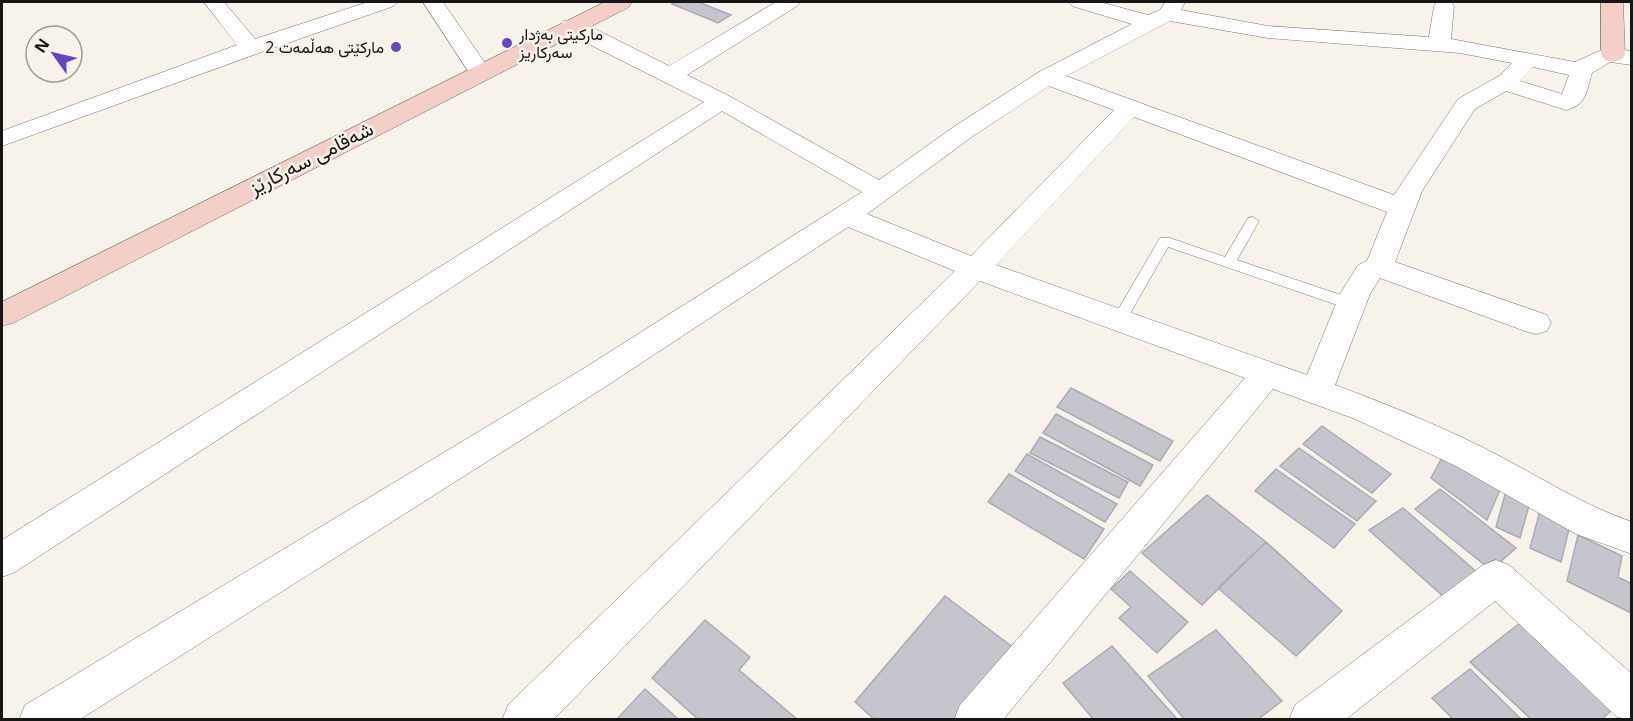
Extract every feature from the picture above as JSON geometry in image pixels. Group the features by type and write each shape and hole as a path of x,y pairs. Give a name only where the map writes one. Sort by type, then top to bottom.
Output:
{"main road":[{"name":"شەقامی سەرکارێز","path":"2,315 621,2"},
{"path":"1612,2 1614,31 1625,55"}],"street":[{"path":"214,2 251,48"},
{"path":"2,139 251,48 387,2"},
{"path":"433,2 480,72"},
{"path":"669,76 790,2"},
{"path":"1079,2 1164,13 1234,27 1302,35 1439,44 1582,69 1602,57 1625,55"},
{"path":"1439,44 1444,6"},
{"path":"40,720 597,376 846,216 964,131 1047,77 1130,35 1164,13"},
{"path":"571,27 721,101 880,191"},
{"path":"1317,391 1351,304 1368,272 1379,267 1409,191 1466,104 1503,83 1529,59"},
{"path":"1503,83 1566,103 1571,101 1582,69"},
{"path":"1047,77 1128,109 1403,208"},
{"path":"2,560 721,101"},
{"path":"523,720 1005,239 1128,109"},
{"path":"846,216 974,268 1367,410 1468,456 1589,523 1632,538"},
{"path":"1379,267 1536,323"},
{"path":"975,720 1268,373"},
{"path":"1310,720 1496,577 1632,702"}],"lane":[{"path":"1229,262 1253,220"},
{"path":"1119,320 1165,241 1351,304"}],"building":[{"path":"698,2 731,15 718,23 672,4"},
{"path":"1071,388 1173,441 1160,461 1057,407"},
{"path":"1056,414 1153,465 1140,486 1043,433"},
{"path":"1322,426 1391,474 1372,493 1303,444"},
{"path":"1040,437 1128,482 1119,498 1030,453"},
{"path":"1299,448 1376,501 1357,521 1280,466"},
{"path":"1446,450 1502,485 1487,520 1431,478"},
{"path":"1027,454 1117,504 1105,522 1015,471"},
{"path":"1276,469 1355,524 1334,548 1255,491"},
{"path":"1009,474 1104,529 1084,559 988,502"},
{"path":"1440,489 1516,548 1491,570 1415,509"},
{"path":"1506,491 1530,502 1520,538 1496,527"},
{"path":"1207,495 1266,542 1202,605 1142,553"},
{"path":"1541,507 1571,521 1561,562 1530,548"},
{"path":"1403,508 1479,574 1445,598 1369,530"},
{"path":"1578,535 1622,556 1618,577 1632,584 1631,613 1567,581"},
{"path":"1266,542 1342,611 1296,656 1218,588"},
{"path":"1130,571 1188,622 1157,653 1119,618 1131,607 1111,589"},
{"path":"945,596 1011,646 954,720 875,720 855,702"},
{"path":"705,620 750,657 739,670 798,720 699,720 652,678"},
{"path":"1524,620 1619,703 1601,720 1532,720 1470,662"},
{"path":"1216,630 1282,701 1257,720 1185,720 1148,676"},
{"path":"1112,646 1178,720 1094,720 1063,683"},
{"path":"1470,669 1522,720 1454,720 1432,698"},
{"path":"645,689 679,720 616,720"}],"place":[{"name":"مارکیتی بەژدار سەرکاریز","path":"507,43"},
{"name":"مارکێتی هەڵمەت 2","path":"396,47"}]}
